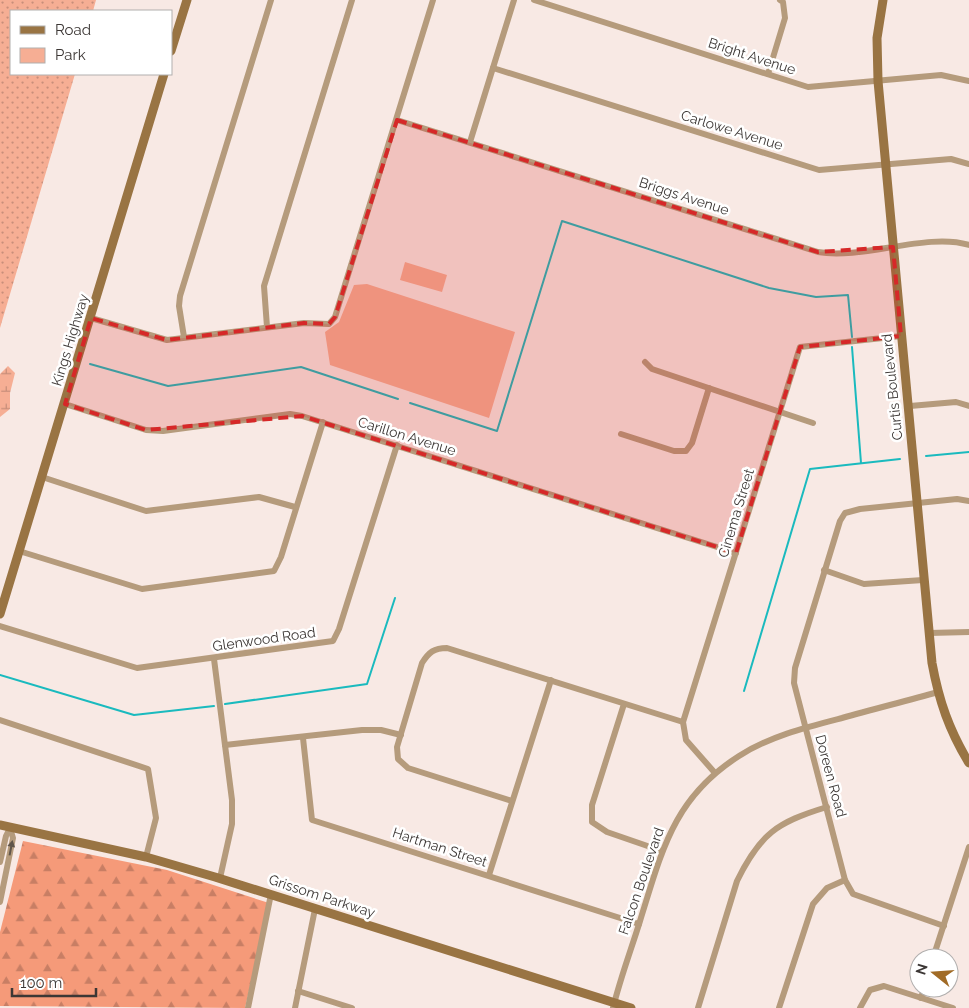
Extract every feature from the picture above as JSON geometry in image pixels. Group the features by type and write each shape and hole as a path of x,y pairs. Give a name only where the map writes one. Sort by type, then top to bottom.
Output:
{"street":[{"path":"172,48 187,0"},
{"path":"184,337 179,306 180,296 271,0"},
{"path":"267,327 264,286 352,0"},
{"path":"91,318 158,339 304,322 329,324 335,317 433,0"},
{"path":"470,142 514,0"},
{"name":"Bright Avenue","path":"534,0 808,87 941,75 969,81"},
{"path":"768,74 785,18 783,2 780,0"},
{"name":"Curtis Boulevard","path":"883,0 877,38 878,81 901,336 910,406 923,580 938,692 952,735 969,763"},
{"name":"Carlowe Avenue","path":"493,68 809,168 819,170 951,159 969,164"},
{"name":"Kings Highway","path":"0,614 164,75"},
{"name":"Briggs Avenue","path":"397,120 818,252 837,253 942,242 969,245"},
{"name":"Cinema Street","path":"683,722 800,347 901,336"},
{"path":"645,362 652,369 813,423"},
{"path":"621,434 674,451 686,451 692,443 709,388"},
{"path":"910,406 956,402 969,406"},
{"name":"Carillon Avenue","path":"65,404 146,430 163,431 290,414 323,422 736,553"},
{"path":"20,551 142,589 274,571 281,557 323,422"},
{"name":"Glenwood Road","path":"0,626 129,667 214,659 332,641 339,629 396,445"},
{"path":"42,477 146,511 259,497 296,507"},
{"path":"916,503 957,499 969,502"},
{"name":"Doreen Road","path":"916,503 860,509 845,513 840,521 824,570 795,668 794,683 846,880 853,894 944,926"},
{"path":"824,570 864,584 923,580"},
{"path":"929,633 969,632"},
{"path":"512,801 408,768 398,759 397,747 400,735 422,663 427,655 437,648 447,648 683,722 686,740 715,773"},
{"path":"214,659 225,745 232,824 220,878"},
{"path":"489,876 551,680"},
{"name":"Falcon Boulevard","path":"613,1005 662,851 677,817 695,793 715,773 740,755 775,738 806,727 938,692"},
{"path":"624,704 592,805 592,822 607,832 662,851"},
{"path":"0,720 148,769 156,818 146,857"},
{"path":"225,745 372,730 381,730 400,735"},
{"name":"Hartman Street","path":"303,738 312,820 639,924"},
{"path":"698,1008 737,881 746,863 758,845 773,829 795,816 827,807"},
{"name":"Grissom Parkway","path":"0,825 146,857 220,878 613,1005 631,1008"},
{"path":"0,862 6,836 10,828"},
{"path":"0,902 13,838 10,828"},
{"path":"936,948 969,847"},
{"path":"779,1008 813,904 827,888 846,880"},
{"path":"248,1008 271,894"},
{"path":"295,1008 315,908"},
{"path":"860,1008 870,990 884,986 909,994"},
{"path":"298,991 352,1008"},
{"path":"921,998 953,1008"}],"highlighted area":[{"path":"397,120 818,252 893,247 901,336 800,347 736,553 302,416 146,430 65,404 91,318 167,340 304,323 329,324 335,317"}],"green space":[{"path":"0,0 96,0 93,10 10,10 10,75 75,75 0,328"},
{"path":"405,262 447,275 442,292 400,280"},
{"path":"367,284 515,332 489,418 330,365 325,332 339,322 354,285"},
{"path":"8,366 15,373 10,393 10,409 0,417 0,374"},
{"path":"23,841 167,870 269,903 245,1008 0,1006 0,932"}],"waterway":[{"path":"410,403 497,431 562,221 769,288 816,297 848,295 852,337"},
{"path":"852,347 861,463"},
{"path":"90,364 168,386 301,367 398,399"},
{"path":"926,456 969,452"},
{"path":"744,691 810,469 900,459"},
{"path":"225,704 367,684 395,598"},
{"path":"0,675 134,715 214,706"}]}
